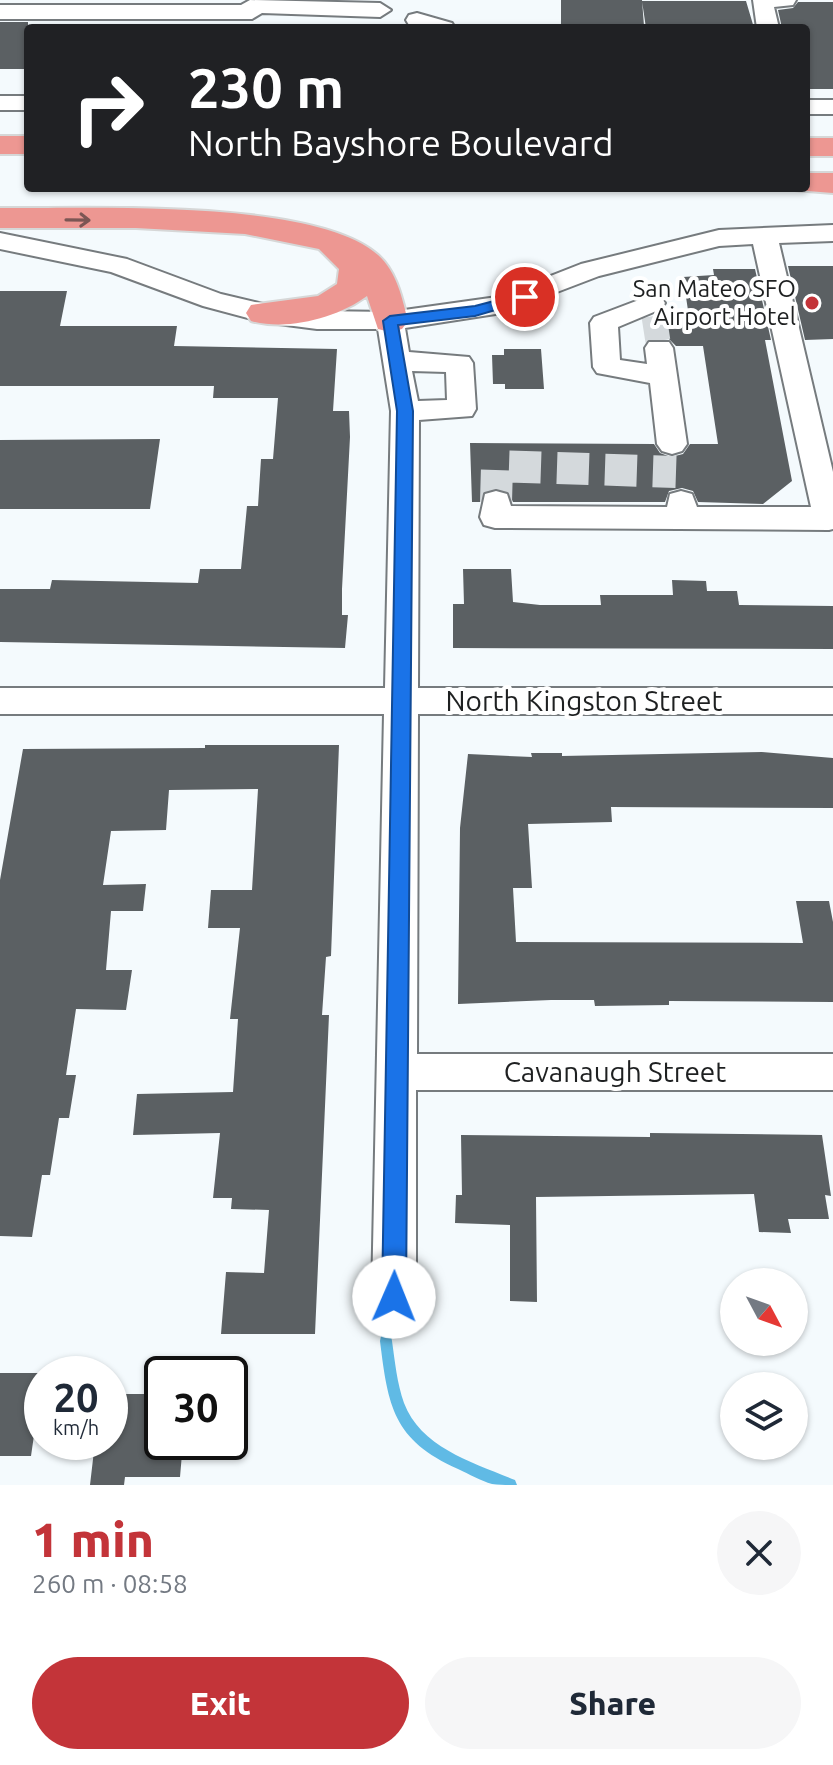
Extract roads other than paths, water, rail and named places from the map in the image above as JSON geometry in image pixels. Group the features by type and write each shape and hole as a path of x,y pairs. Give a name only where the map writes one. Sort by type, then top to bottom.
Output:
{"highway":[{"path":"0,145 24,145"},
{"path":"810,147 833,147"},
{"path":"810,183 833,183"},
{"path":"0,188 24,188"},
{"path":"0,218 218,222 283,228 340,244 367,263 381,285 390,321"},
{"path":"263,313 326,306 343,299 354,289 358,278 356,266 335,247 283,228"}],"street":[{"path":"767,24 762,4 764,0 785,0"},
{"path":"0,12 380,10"},
{"path":"417,20 430,24"},
{"path":"0,103 24,103"},
{"path":"810,107 833,107"},
{"path":"0,241 118,265 212,300 263,313 317,320 390,321 502,305 630,258 719,238 833,233"},
{"path":"496,502 495,517 682,510 831,518 764,236"},
{"path":"630,258 653,309 604,323 607,367 663,376"},
{"path":"390,321 405,411 394,1297"},
{"path":"659,348 672,444"},
{"path":"398,361 459,363 462,409 405,411"},
{"name":"North Kingston Street","path":"0,701 833,701"},
{"name":"Cavanaugh Street","path":"397,1072 833,1072"}],"waterway":[{"path":"386,1341 397,1403 406,1423 435,1450 510,1485"}],"tunnel":[{"path":"654,316 659,348"},
{"path":"496,502 497,466 676,472"}],"place":[{"name":"San Mateo SFO Airport Hotel","path":"812,303"}]}
